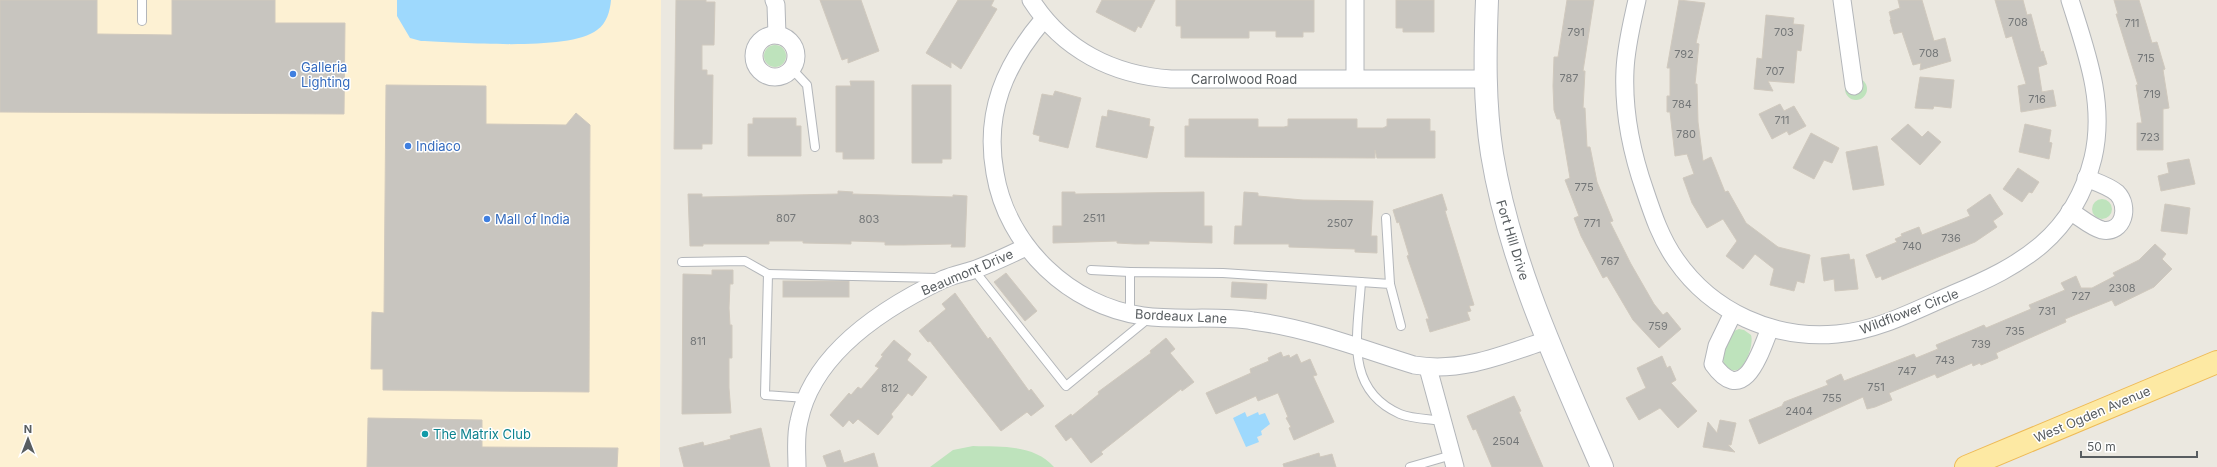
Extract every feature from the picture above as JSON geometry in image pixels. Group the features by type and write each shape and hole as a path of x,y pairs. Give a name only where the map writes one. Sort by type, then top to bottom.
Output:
{"main road":[{"name":"West Ogden Avenue","path":"1966,467 2217,362"}],"street":[{"path":"774,0 776,5 777,35"},
{"name":"Carrolwood Road","path":"1031,0 1043,20 1075,47 1098,61 1148,78 1485,79"},
{"path":"1355,0 1355,78"},
{"name":"Fort Hill Drive","path":"1487,0 1485,79 1488,125 1498,188 1518,263 1547,340 1602,467"},
{"name":"Wildflower Circle","path":"1637,0 1628,40 1625,86 1628,126 1636,167 1658,229 1675,259 1697,285 1734,313 1770,328 1812,335 1836,334 1866,329 1892,320 1990,279 2017,264 2044,242 2070,211 2086,178 2095,142 2097,103 2088,60 2070,0"},
{"path":"1842,0 1854,86"},
{"name":"Bordeaux Lane","path":"1043,20 1030,35 1008,70 998,96 993,121 992,156 997,184 1011,222 1026,247 1059,280 1081,294 1106,307 1130,314 1151,317 1252,320 1301,331 1414,366 1428,368 1462,366 1491,360 1547,340"},
{"path":"777,35 789,40 796,50 796,64 792,69 780,77 773,77 760,71 754,58 758,44 763,39 777,35"},
{"path":"2070,211 2095,227 2104,230 2113,229 2121,224 2126,214 2123,203 2118,194 2086,178"},
{"name":"Beaumont Drive","path":"798,467 796,446 798,422 806,398 820,373 843,345 902,301 946,279 974,270 1026,247"},
{"path":"1734,313 1714,355 1713,364 1725,377 1740,380 1748,376 1754,366 1770,328"},
{"path":"1428,368 1453,461"}],"lane":[{"path":"142,0 142,21"},
{"path":"792,69 807,85 815,147"},
{"path":"1386,218 1390,284 1401,326"},
{"path":"682,262 745,261 768,274 946,279"},
{"path":"974,270 1066,386 1151,317"},
{"path":"1091,270 1223,273 1390,284"},
{"path":"1130,272 1130,314"},
{"path":"768,274 765,395 806,398"},
{"path":"1361,282 1357,348 1363,381 1375,399 1401,414 1443,421"},
{"path":"1410,467 1453,461"}],"shaded area":[{"path":"0,0 661,0 660,467 0,467"}],"green space":[{"path":"775,45 783,48 786,56 783,64 775,67 767,64 764,56 767,48"},
{"path":"1856,78 1864,81 1867,89 1864,97 1856,100 1848,97 1845,89 1848,81"},
{"path":"2098,199 2106,199 2112,205 2112,213 2106,219 2098,219 2092,213 2092,205"},
{"path":"1739,329 1744,330 1751,335 1752,339 1750,349 1743,365 1737,370 1730,370 1724,365 1723,360 1725,350 1734,331"},
{"path":"973,446 1016,448 1037,454 1054,467 930,467 953,450"}],"water":[{"path":"397,0 611,0 609,12 603,24 597,30 583,37 563,41 539,43 486,44 421,41 410,38 397,16"},
{"path":"1245,412 1247,417 1258,412 1259,415 1265,413 1270,424 1261,431 1262,435 1257,437 1259,442 1246,447 1233,418"}],"building":[{"path":"0,0 97,0 97,34 172,35 172,0 275,0 275,23 345,23 344,114 0,112"},
{"path":"676,0 706,0 706,2 715,2 714,45 702,45 702,70 707,70 707,75 713,75 712,144 702,144 702,149 674,149"},
{"path":"820,0 861,0 879,51 848,63 848,58 842,60"},
{"path":"958,0 994,0 991,6 997,9 961,69 951,62 951,68 926,53"},
{"path":"1102,0 1155,0 1141,28 1138,26 1135,32 1096,12"},
{"path":"1176,0 1314,0 1314,32 1303,32 1303,37 1276,37 1276,31 1249,31 1249,38 1181,38 1181,26 1176,26"},
{"path":"1396,0 1434,0 1434,32 1403,32 1403,28 1396,28"},
{"path":"1567,0 1594,0 1583,71 1585,71 1583,108 1585,108 1587,147 1590,147 1597,182 1613,221 1610,222 1631,264 1654,304 1663,315 1667,312 1681,329 1659,348 1633,320 1607,276 1603,278 1581,236 1574,218 1579,216 1565,180 1570,178 1560,119 1557,119 1554,110 1553,86 1554,57 1558,57"},
{"path":"1679,0 1705,3 1696,43 1699,44 1695,84 1697,84 1698,122 1703,161 1711,157 1725,192 1728,191 1746,223 1778,247 1810,255 1804,283 1797,281 1794,291 1770,285 1774,269 1755,254 1743,269 1726,256 1737,241 1723,219 1707,228 1692,203 1683,178 1694,174 1687,154 1675,156 1670,112 1667,112 1667,96 1670,96 1670,68 1667,68"},
{"path":"1898,0 1922,0 1934,41 1945,38 1951,61 1920,70 1921,63 1913,65 1902,32 1894,34 1890,20 1889,12 1900,8"},
{"path":"1995,0 2023,0 2027,15 2031,14 2041,52 2043,51 2047,64 2038,67 2042,92 2053,90 2056,106 2021,112 2018,86 2026,84 2012,36 2006,38"},
{"path":"2114,0 2139,0 2152,43 2157,42 2165,69 2163,70 2169,108 2163,109 2163,150 2137,150 2137,123 2142,123 2136,85 2138,85 2116,14 2118,14"},
{"path":"1766,15 1794,18 1793,24 1804,25 1801,51 1797,50 1794,83 1768,81 1773,91 1754,89 1757,58 1762,59"},
{"path":"1920,77 1954,80 1951,108 1934,106 1933,109 1915,108"},
{"path":"850,81 874,81 874,159 843,159 843,152 836,152 836,86 851,86"},
{"name":"Mall of India","path":"386,85 486,86 486,124 566,125 576,113 590,125 589,392 383,390 383,369 371,369 372,312 384,313"},
{"path":"912,85 951,85 951,159 942,159 942,163 912,163"},
{"path":"1055,91 1081,98 1068,148 1039,141 1040,136 1033,134 1042,94 1053,96"},
{"path":"1780,104 1784,111 1794,106 1806,126 1789,135 1787,131 1772,139 1759,114"},
{"path":"1108,110 1150,119 1149,126 1154,127 1147,158 1096,147 1102,116 1107,117"},
{"path":"753,118 796,118 796,126 801,126 801,156 748,156 748,124 753,124"},
{"path":"1189,119 1258,119 1258,127 1284,127 1288,126 1288,119 1357,119 1357,128 1383,128 1387,126 1387,119 1430,119 1430,131 1435,131 1435,158 1377,158 1375,150 1375,158 1185,157 1185,126 1189,126"},
{"path":"1908,124 1922,137 1928,131 1941,142 1920,165 1891,139"},
{"path":"2025,124 2051,130 2049,142 2052,143 2049,159 2019,152"},
{"path":"1811,133 1839,148 1832,163 1824,160 1814,179 1793,168"},
{"path":"1877,146 1884,185 1853,190 1846,152"},
{"path":"2189,159 2195,184 2161,191 2158,176 2169,173 2167,163"},
{"path":"2018,168 2039,182 2032,193 2029,192 2022,202 2003,189"},
{"path":"838,191 853,192 852,194 953,197 953,195 967,196 965,247 951,247 952,244 885,245 885,242 851,241 851,244 803,243 803,241 769,241 769,244 703,244 703,246 690,246 688,194 702,194 702,197 838,194"},
{"path":"1062,192 1075,192 1075,194 1204,192 1204,226 1212,226 1212,243 1149,241 1149,244 1135,244 1117,243 1117,241 1053,243 1053,226 1062,226"},
{"path":"1244,192 1258,193 1258,196 1303,200 1373,201 1371,236 1377,236 1377,253 1355,252 1355,249 1289,247 1289,244 1234,244 1235,226 1242,226"},
{"path":"1442,194 1447,210 1445,211 1474,305 1469,306 1471,311 1467,312 1470,320 1430,332 1426,319 1429,319 1407,256 1409,255 1399,222 1397,223 1393,210"},
{"path":"1990,194 2003,214 1993,221 1997,227 1975,242 1882,280 1881,276 1876,278 1866,255 1897,242 1895,239 1902,236 1901,234 1919,227 1922,235 1970,216 1967,210"},
{"path":"2165,204 2190,208 2187,234 2161,231"},
{"path":"2155,244 2166,254 2162,259 2172,269 2154,287 2115,306 2112,300 2065,319 2066,322 1996,353 1998,358 1981,365 1980,363 1973,366 1972,363 1937,378 1935,374 1889,393 1892,400 1875,407 1867,409 1863,397 1759,444 1749,420 1782,406 1784,402 1828,385 1826,381 1841,374 1844,381 1914,354 1916,358 1938,349 1936,345 1984,325 1986,328 2031,309 2029,305 2065,290 2061,283 2076,276 2081,288 2092,288 2115,276 2113,273 2139,260"},
{"path":"1849,254 1850,260 1854,259 1858,289 1835,291 1834,279 1824,281 1821,258"},
{"path":"712,270 733,270 733,284 730,284 729,308 730,325 732,325 732,358 729,358 731,413 682,414 683,274 712,275"},
{"path":"1006,273 1037,311 1025,321 994,282"},
{"path":"783,281 849,281 849,297 783,297"},
{"path":"1232,282 1267,284 1266,299 1231,297"},
{"path":"955,293 988,339 990,337 1029,391 1031,389 1044,406 1031,416 1027,412 1001,431 930,341 928,342 919,331 946,309 942,304"},
{"path":"1166,338 1175,349 1170,353 1194,382 1182,391 1181,389 1101,452 1103,454 1091,463 1071,437 1066,441 1055,426 1071,414 1072,416 1099,394 1098,392 1151,353 1150,351"},
{"path":"894,340 911,354 907,360 927,377 912,396 908,393 891,414 893,417 878,435 858,419 853,424 849,420 843,427 830,415 849,393 851,395 858,387 861,389 879,368 875,366 883,356 881,355"},
{"path":"1281,352 1283,357 1289,355 1290,358 1297,354 1301,363 1310,359 1317,375 1313,376 1334,422 1294,440 1289,428 1291,427 1286,418 1288,417 1278,393 1258,401 1256,396 1216,414 1206,393 1251,373 1250,369 1269,361 1268,358"},
{"path":"1662,356 1667,368 1670,366 1676,380 1671,383 1697,411 1678,428 1660,408 1639,420 1626,398 1646,388 1637,368"},
{"path":"1514,396 1521,411 1519,412 1543,467 1492,467 1476,429 1473,430 1467,416"},
{"name":"The Matrix Club","path":"368,418 482,420 482,447 618,448 617,467 367,467"},
{"path":"1720,420 1736,423 1731,445 1728,445 1735,452 1703,447 1708,422 1717,433"},
{"path":"761,428 770,467 684,467 679,448 703,442 704,446 731,439 730,436"},
{"path":"840,450 844,463 874,453 878,467 827,467 823,456"},
{"path":"1319,453 1320,457 1332,454 1336,467 1284,467 1283,464"}],"place":[{"name":"Galleria Lighting","path":"293,74"},
{"name":"Indiaco","path":"408,146"},
{"name":"Mall of India","path":"487,219"},
{"name":"The Matrix Club","path":"425,434"}]}
